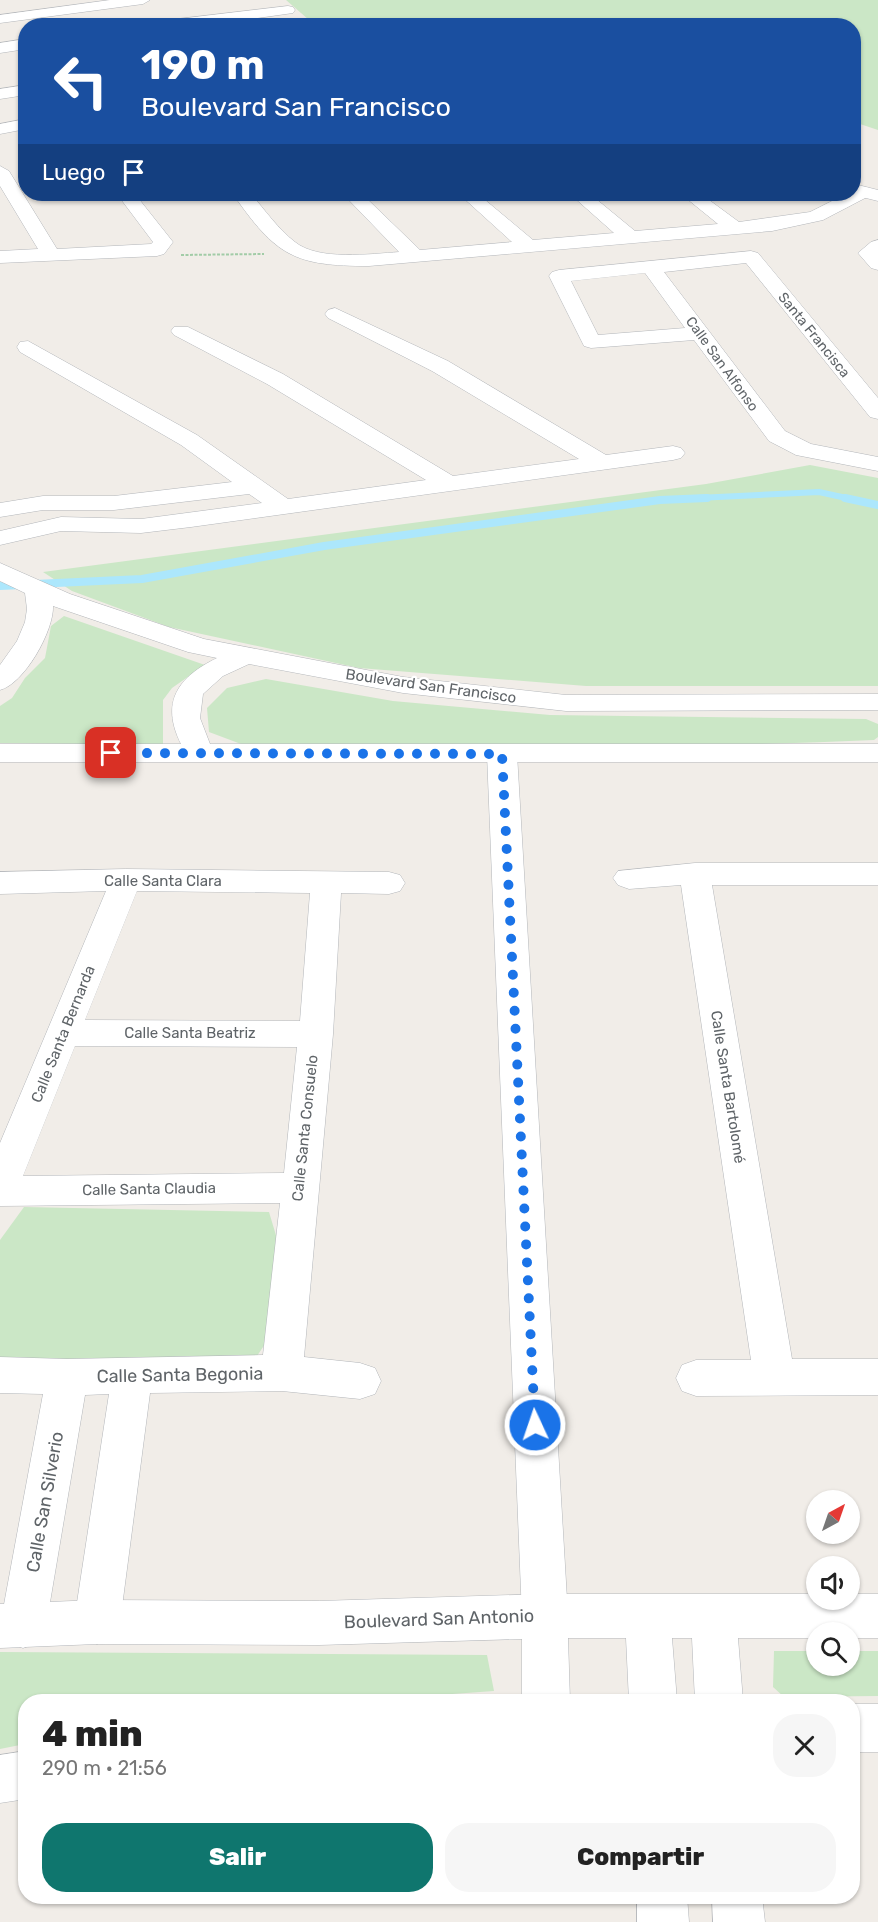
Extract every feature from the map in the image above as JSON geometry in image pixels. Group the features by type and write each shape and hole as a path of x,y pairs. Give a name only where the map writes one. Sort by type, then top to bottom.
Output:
{"street":[{"path":"0,19 143,0"},
{"path":"207,18 283,5 298,18"},
{"path":"0,48 18,45"},
{"path":"0,81 18,78"},
{"path":"0,94 18,91"},
{"path":"0,129 18,126"},
{"path":"0,171 18,201"},
{"path":"18,201 51,255"},
{"path":"0,257 157,250 163,242 131,201"},
{"path":"248,201 283,242 294,250 338,259 369,260 801,221 848,201"},
{"path":"359,201 416,256"},
{"path":"476,201 528,246"},
{"path":"587,201 629,236"},
{"path":"699,201 735,228"},
{"path":"878,246 868,253 878,264"},
{"name":"Santa Francisca","path":"650,267 751,257 878,412"},
{"path":"650,267 559,276 591,342 699,333"},
{"name":"Calle San Alfonso","path":"650,267 777,436 804,450 878,464"},
{"path":"335,314 440,366 602,463"},
{"path":"181,331 275,379 449,484"},
{"path":"28,348 189,440 283,507"},
{"path":"0,538 61,524 134,525 283,507 673,453"},
{"path":"0,510 43,503 130,501 256,486"},
{"path":"130,501 134,525"},
{"name":"Boulevard San Francisco","path":"3,572 49,594 157,633 246,655 403,685 537,701 596,703 878,702"},
{"path":"0,682 17,663 49,594"},
{"path":"200,753 186,717 187,701 194,685 211,671 246,655"},
{"path":"0,753 878,753"},
{"path":"502,754 544,1616 546,1694"},
{"path":"629,878 695,874 876,880"},
{"name":"Calle Santa Bartolomé","path":"695,874 774,1377"},
{"name":"Calle Santa Clara","path":"0,883 126,880 389,883"},
{"name":"Calle Santa Bernarda","path":"0,1189 126,880"},
{"name":"Calle Santa Consuelo","path":"282,1374 298,1188 316,1034 326,883"},
{"name":"Calle Santa Beatriz","path":"63,1033 316,1034"},
{"name":"Calle Santa Claudia","path":"0,1189 298,1188"},
{"name":"Calle Santa Begonia","path":"0,1375 132,1377 282,1374 360,1381"},
{"name":"Calle San Silverio","path":"11,1626 67,1377"},
{"path":"97,1622 132,1377"},
{"path":"696,1378 878,1377"},
{"name":"Boulevard San Antonio","path":"11,1626 97,1622 319,1623 544,1616 878,1616"},
{"path":"648,1616 653,1694"},
{"path":"713,1616 719,1694"},
{"path":"860,1728 878,1728"},
{"path":"0,1779 18,1776"},
{"path":"662,1904 663,1922"},
{"path":"737,1904 739,1922"}],"path":[{"path":"157,250 174,255 306,254"}],"green space":[{"path":"286,0 878,0 878,130 861,124 861,18 307,18"},
{"path":"810,465 878,478 878,686 586,686 359,668 169,627 72,591 43,572 706,484"},
{"path":"64,616 205,665 172,688 163,700 163,745 0,743 0,706 12,698 25,678 45,658 51,626"},
{"path":"266,679 393,701 550,715 866,719 878,724 878,737 874,740 716,745 478,746 241,744 209,732 207,708 227,688"},
{"path":"24,1207 269,1212 281,1252 267,1341 255,1359 0,1362 0,1240"},
{"path":"774,1651 806,1651 806,1676 860,1676 860,1651 878,1651 878,1696 781,1694 773,1687"},
{"path":"0,1652 487,1655 494,1691 452,1694 18,1694 18,1745 0,1749"}],"waterway":[{"path":"677,499 819,492 851,499"},
{"path":"35,584 142,579 324,546 660,500 707,498"},
{"path":"845,498 878,505"},
{"path":"0,586 22,585"}],"route":[{"path":"111,753 502,754 535,1425"}]}
